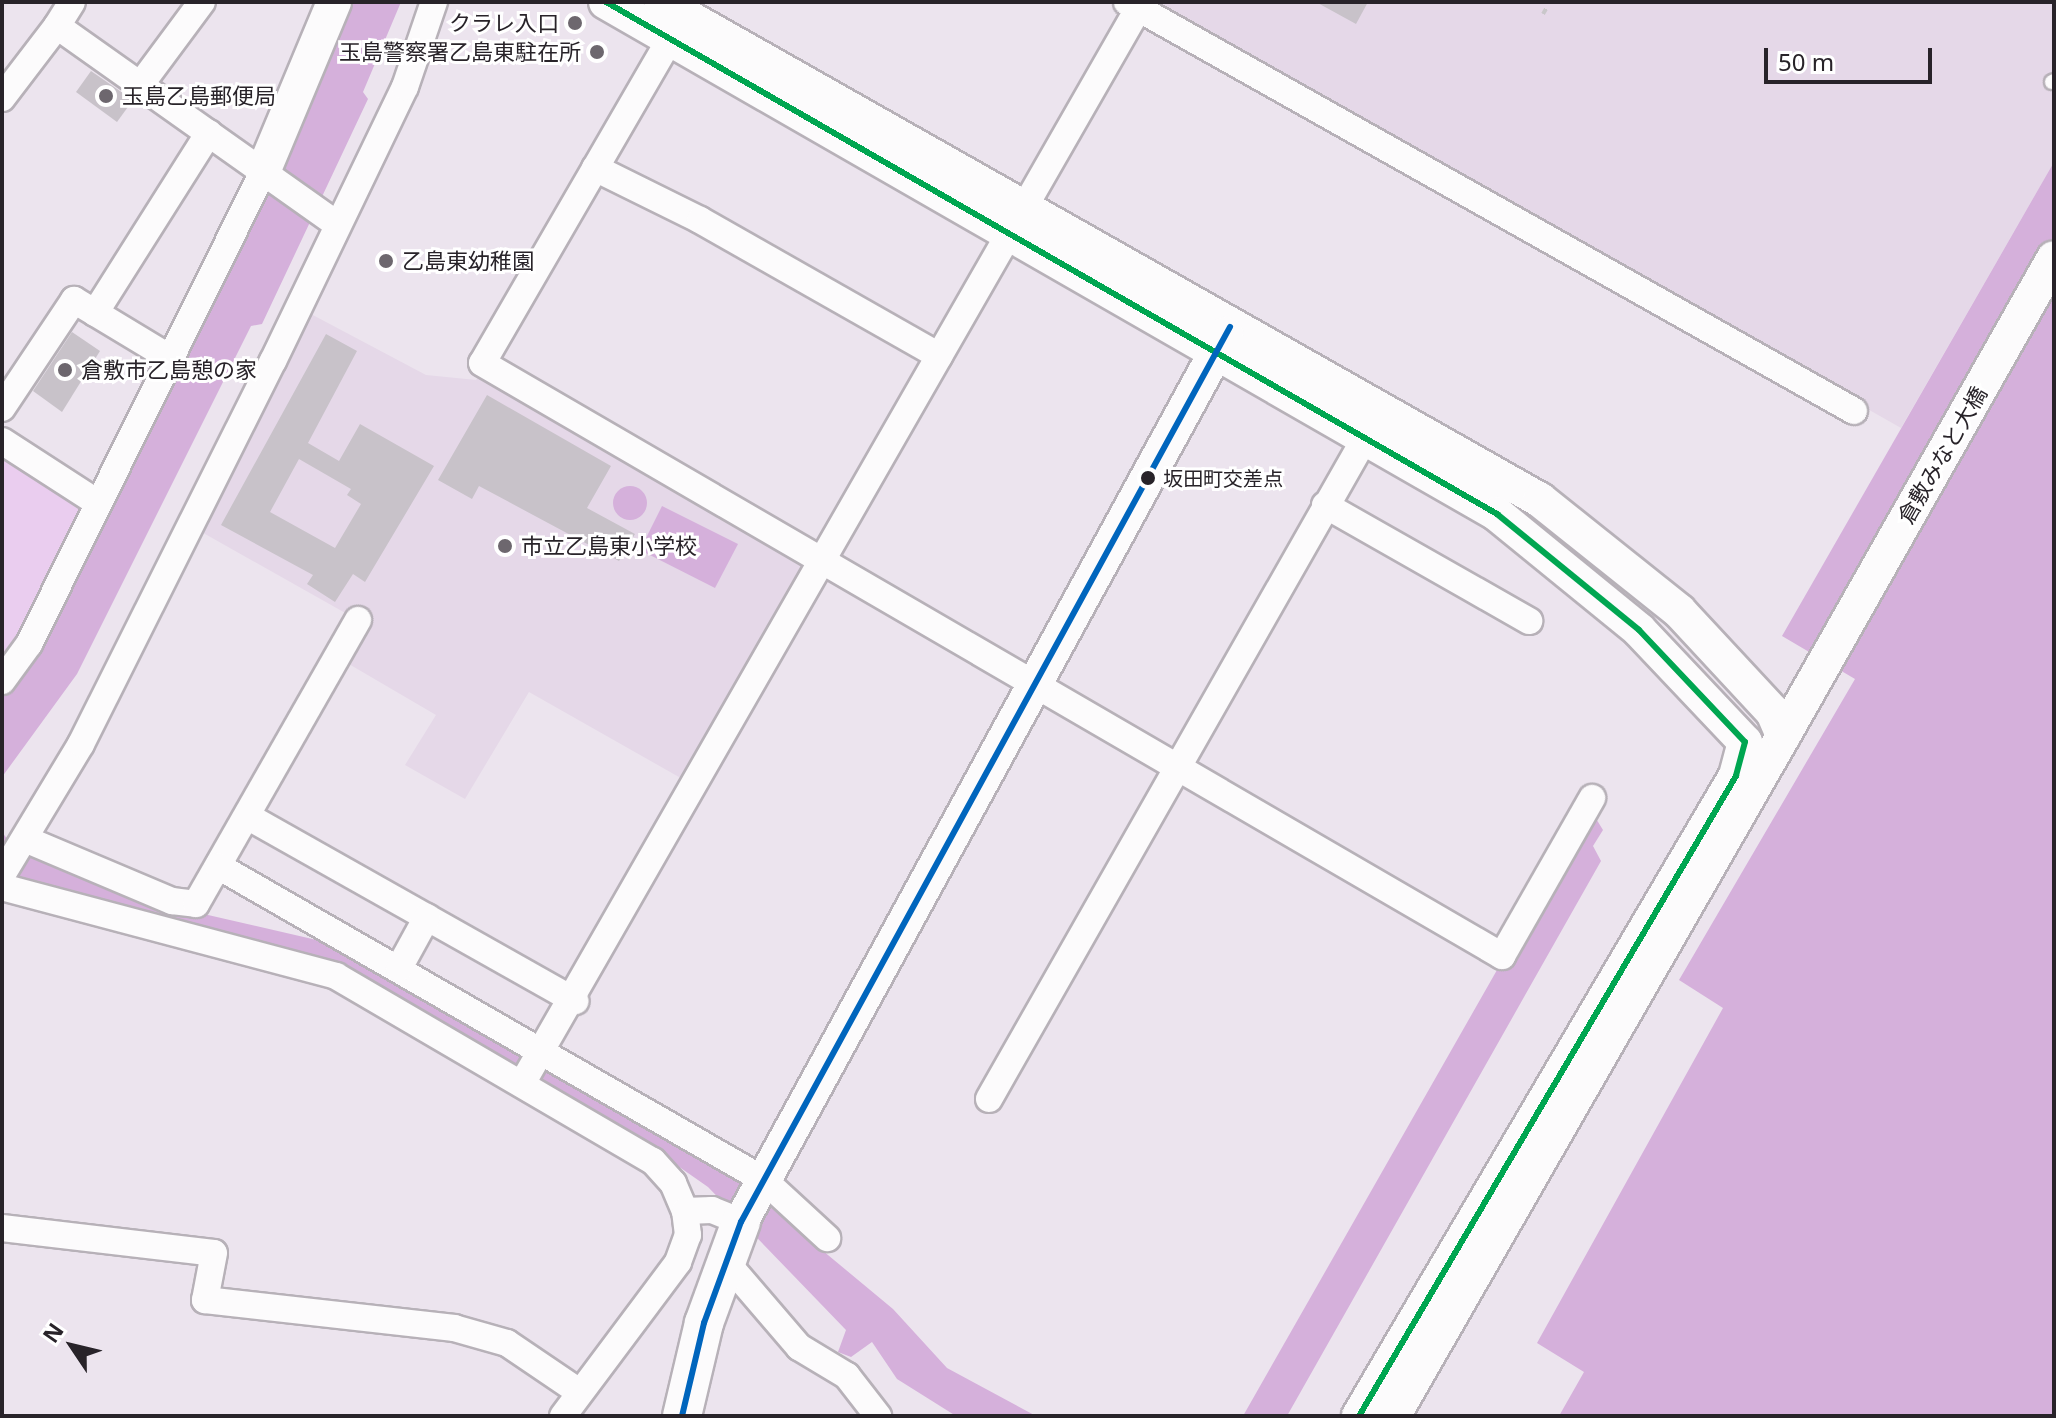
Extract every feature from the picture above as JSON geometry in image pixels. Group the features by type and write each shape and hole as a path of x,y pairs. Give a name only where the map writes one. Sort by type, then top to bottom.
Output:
{"main road":[{"path":"682,1416 704,1323 741,1222"}],"street":[{"path":"2,98 72,2"},
{"path":"141,84 202,2"},
{"path":"2,681 29,644 263,172 334,2"},
{"path":"2,875 81,744 328,219 405,87 434,2"},
{"path":"606,2 677,15 1017,221 1372,425 1540,500 1593,537 1679,611 1778,724 1745,742 1736,776 1359,1416"},
{"path":"523,1082 575,1001 1017,221 1133,5 1854,411"},
{"path":"677,15 595,168 482,363 1502,956 1592,798"},
{"path":"57,26 328,219"},
{"path":"95,313 209,133"},
{"path":"595,168 700,220 939,356"},
{"name":"倉敷みなと大橋","path":"1393,1416 1778,724 1830,651 2054,258"},
{"path":"2,408 74,300 170,358"},
{"path":"685,1211 712,1210 741,1222 1223,340"},
{"path":"989,1099 1372,425"},
{"path":"1372,425 1497,514 1601,597 1681,668 1745,742"},
{"path":"2,441 98,503"},
{"path":"1325,505 1529,621"},
{"path":"178,935 358,620"},
{"path":"247,816 575,1001"},
{"path":"25,839 172,901 196,904"},
{"path":"218,866 764,1180 827,1238"},
{"path":"2,887 336,976 523,1082 653,1161 673,1183 685,1211 688,1235 678,1262 578,1391 563,1416"},
{"path":"399,968 427,917"},
{"path":"2,1228 214,1253 205,1300 454,1328 507,1343 578,1391"},
{"path":"727,1263 799,1347 847,1376 878,1416"}],"path":[{"path":"1543,14 1550,2"}],"shaded area":[{"path":"341,2 401,2 363,92 368,99 262,324 251,326 77,674 2,777 2,694 35,647"},
{"path":"1150,2 2054,2 2054,162 1901,428"},
{"path":"2054,162 2054,1416 1559,1416 1584,1372 1537,1343 1723,1008 1679,980 1855,679 1782,636"},
{"name":"市立乙島東小学校","path":"309,313 426,375 476,380 481,373 812,562 686,781 529,692 465,799 405,765 436,715 342,660 363,623 198,530"},
{"path":"2,452 82,503 84,513 2,669"},
{"path":"630,486 642,491 647,503 642,515 630,520 618,515 613,503 618,491"},
{"path":"662,506 738,544 715,588 640,550"},
{"path":"1595,817 1603,830 1593,846 1601,861 1287,1416 1243,1416 1497,970"},
{"path":"2,832 8,840 195,912 334,944 722,1167 893,1309 947,1368 1036,1416 956,1416 897,1379 872,1342 851,1357 838,1352 846,1330 708,1187 635,1136 382,992 32,889 2,865"}],"building":[{"path":"1316,2 1368,2 1356,24"},
{"path":"91,71 133,100 117,122 76,92"},
{"name":"倉敷市乙島憩の家","path":"72,332 100,351 62,412 33,391"},
{"path":"326,334 357,351 308,443 339,461 360,424 434,466 365,582 353,574 335,602 307,584 313,575 221,525","holes":["299,459 351,489 347,495 361,504 335,548 270,512"]},
{"path":"487,395 611,466 587,508 635,534 619,561 479,486 472,499 438,480"}],"transit line":[{"path":"606,2 1497,514 1639,630 1745,742 1736,776 1359,1416"},
{"path":"682,1416 704,1323 741,1222 1230,327"}],"place":[{"name":"クラレ入口","path":"575,23"},
{"name":"玉島警察署乙島東駐在所","path":"597,52"},
{"name":"玉島乙島郵便局","path":"106,96"},
{"name":"乙島東幼稚園","path":"386,261"},
{"name":"倉敷市乙島憩の家","path":"65,370"},
{"name":"坂田町交差点","path":"1148,478"},
{"name":"市立乙島東小学校","path":"505,546"}]}
